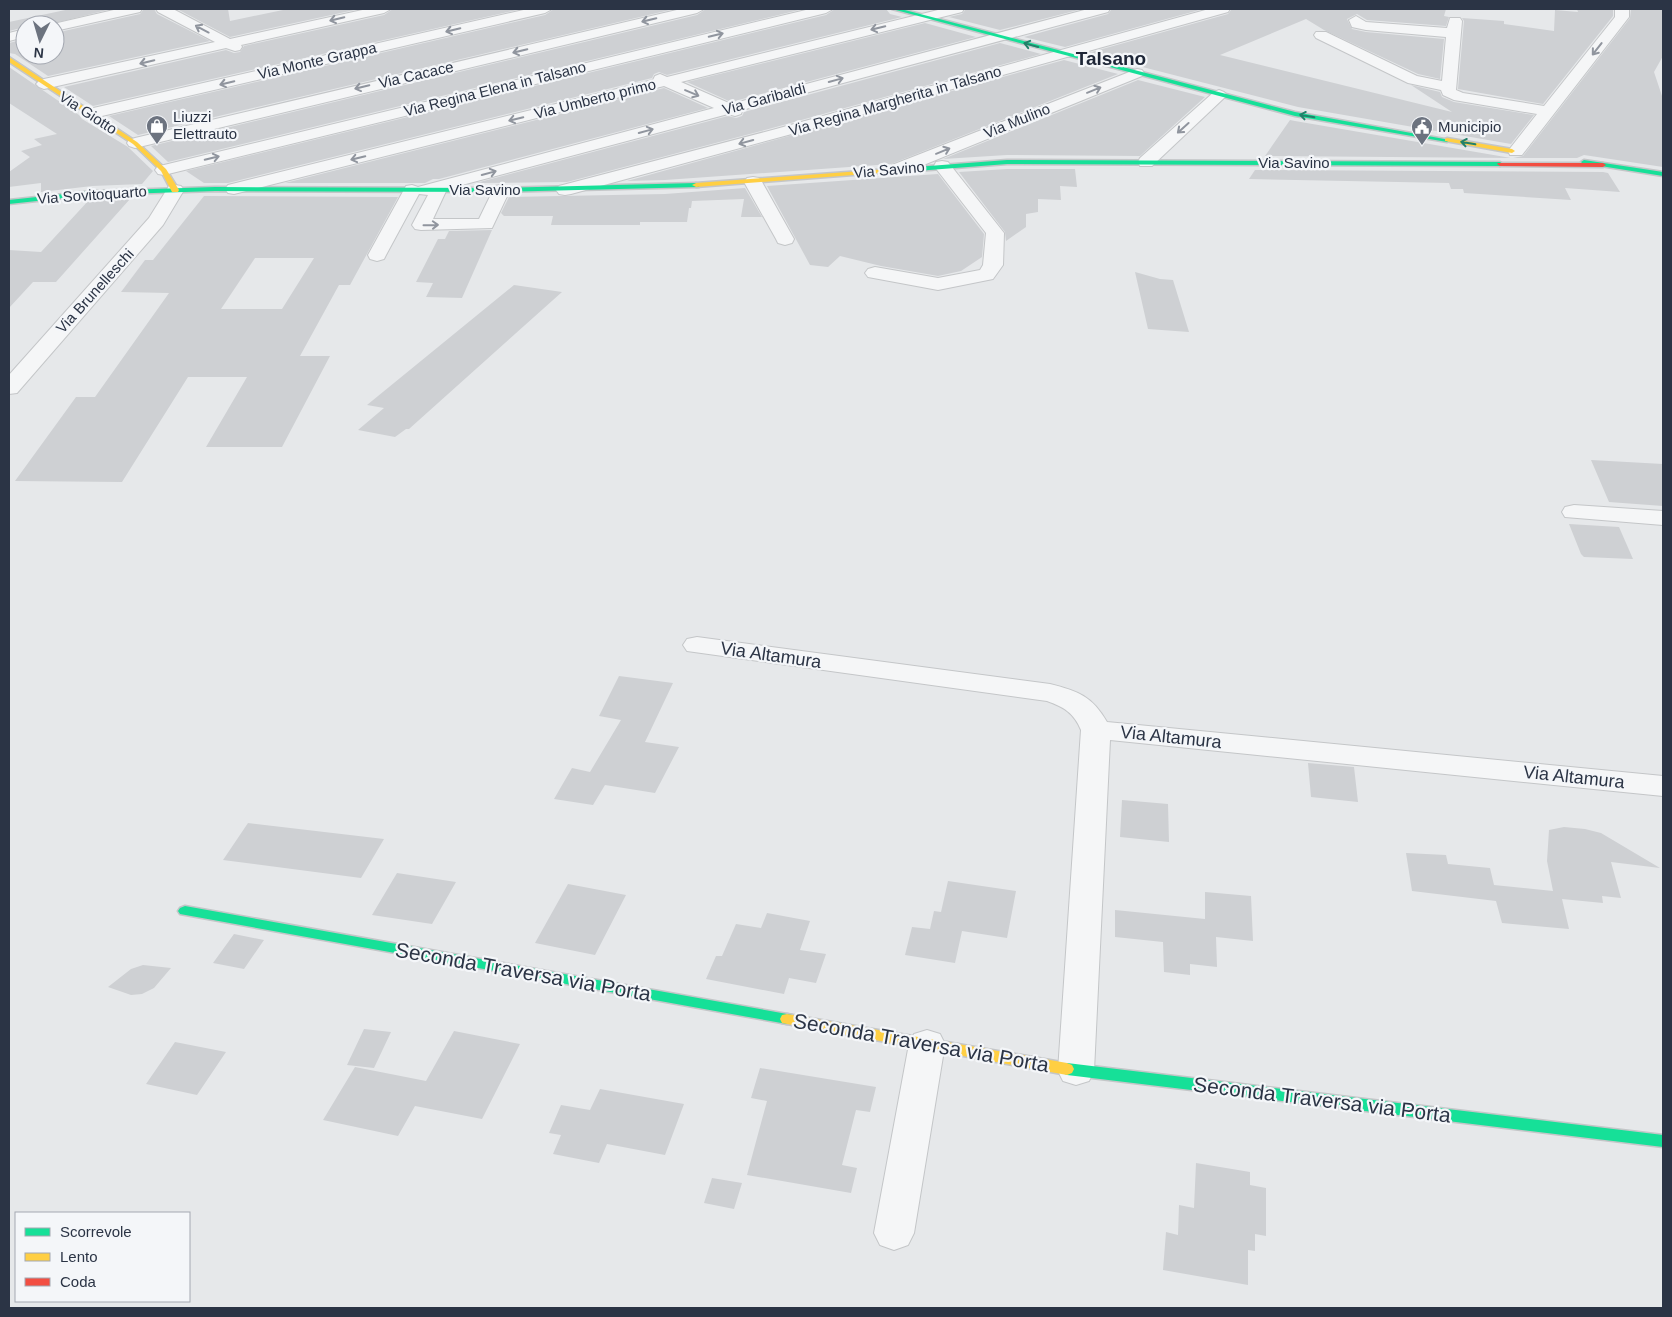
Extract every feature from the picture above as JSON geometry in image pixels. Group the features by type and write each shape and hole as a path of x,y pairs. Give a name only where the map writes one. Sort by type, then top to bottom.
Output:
{"street":[{"path":"65,25 135,9"},
{"path":"163,9 245,53"},
{"path":"44,84 384,9"},
{"path":"503,9 568,40 618,59 665,82 747,116"},
{"name":"Via Monte Grappa","path":"89,114 545,9"},
{"name":"Via Cacace","path":"135,142 697,9"},
{"name":"Via Regina Elena in Talsano","path":"164,170 826,9"},
{"path":"895,9 1295,114 1663,174"},
{"name":"Via Umberto primo","path":"234,189 957,9"},
{"name":"Via Garibaldi","path":"425,190 1102,9"},
{"name":"Via Regina Margherita in Talsano","path":"565,190 782,132 1224,9"},
{"path":"1516,151 1622,17 1622,9"},
{"path":"1356,20 1357,24 1366,26 1454,31"},
{"path":"1370,33 1373,31 1454,31"},
{"path":"1454,31 1448,92 1459,97 1548,111"},
{"path":"1321,35 1413,80 1448,87"},
{"name":"Via Giotto","path":"9,59 89,114 135,142 164,170 175,190"},
{"path":"261,62 296,81"},
{"name":"Via Mulino","path":"898,169 1137,73"},
{"path":"310,89 367,120"},
{"path":"1146,162 1219,95"},
{"path":"765,124 782,132"},
{"name":"Via Savino","path":"175,190 565,190 666,187 1006,162 1603,165"},
{"path":"874,273 938,284 986,275 993,265 995,233 942,166"},
{"path":"753,182 785,239"},
{"name":"Via Sovitoquarto","path":"9,202 92,193 175,190"},
{"name":"Via Brunelleschi","path":"9,388 157,221 175,190"},
{"path":"425,190 422,225 486,224 501,190"},
{"path":"377,255 425,190"},
{"path":"1574,512 1663,518"},
{"name":"Via Altamura","path":"697,645 1050,693 1068,698 1082,706 1091,716 1096,730 1663,786"},
{"path":"1076,1071 1096,730"},
{"name":"Seconda Traversa via Porta","path":"185,911 1076,1071 1663,1141"},
{"path":"894,1233 927,1044"}],"building":[{"path":"70,9 111,9 65,20 65,15 42,15"},
{"path":"144,9 154,9 157,14 210,41 48,76 32,65 65,65 65,31 140,14"},
{"path":"177,9 228,9 230,21 283,10 359,9 230,37"},
{"path":"393,9 521,9 93,106 64,87 226,50 234,53 240,52 244,46 384,15"},
{"path":"554,9 674,9 138,135 109,116 545,15"},
{"path":"706,9 803,9 168,162 151,146 697,15"},
{"path":"835,9 886,9 890,14 902,17 667,75 659,72 654,74 652,78 228,183 204,183 186,171 826,15"},
{"path":"966,9 1082,9 1000,30 949,17 962,14"},
{"path":"1112,9 1203,9 1065,47 1024,37 1108,14"},
{"path":"1232,9 1446,9 1444,16 1449,17 1446,26 1367,20 1357,14 1347,19 1352,29 1366,32 1444,39 1440,79 1418,74 1324,30 1306,19 1220,55 1452,112 1411,85 1440,92 1442,97 1454,102 1534,115 1511,144 1298,107 1088,53 1228,14"},
{"path":"1577,9 1613,9 1613,16 1543,104 1458,89 1464,21 1462,18 1504,21 1504,24 1554,31 1555,10 1578,12"},
{"path":"1631,9 1663,10 1663,56 1654,72 1663,99 1663,167 1584,155 1577,158 1513,158 1523,156 1630,18"},
{"path":"15,21 15,30 9,31 9,22"},
{"path":"925,23 976,37 731,102 687,82"},
{"path":"15,42 15,54 9,53 9,43"},
{"path":"1000,43 1041,54 567,182 476,183 728,116 736,118 742,116 744,112"},
{"path":"1064,60 1118,74 891,164 627,181"},
{"path":"9,67 79,115 82,119 128,147 153,171 142,184 92,186 41,192 41,183 9,187 9,172 30,157 21,151 42,145 34,139 57,134 9,103"},
{"path":"1138,80 1205,97 1140,156 1007,155 943,159"},
{"path":"664,88 708,108 433,179 425,183 285,183"},
{"path":"1290,120 1295,121 1511,158 1265,156"},
{"path":"1007,169 1075,169 1077,187 1060,186 1061,200 1038,199 1038,212 1026,214 1026,227 1006,241 1005,232 959,172"},
{"path":"1255,170 1603,172 1608,173 1620,192 1565,188 1571,200 1464,193 1463,189 1451,189 1449,183 1249,179"},
{"path":"938,174 984,234 982,257 961,271 938,276 881,266 840,256 828,267 810,265 767,186"},
{"path":"745,188 762,217 741,217 744,199 692,201 687,222 640,222 640,225 551,225 553,216 504,216 501,213 509,197 665,194"},
{"path":"204,196 398,197 350,285 339,285 300,356 330,356 282,447 206,447 247,377 188,377 122,482 15,481 76,397 95,397 169,293 121,292 145,260 153,260","holes":["255,258 314,258 282,309 221,309"]},
{"path":"130,199 56,282 33,282 9,308 9,250 41,252 89,200"},
{"path":"492,230 462,298 426,297 433,283 416,282 438,239 445,239 449,231"},
{"path":"1135,272 1160,279 1173,280 1189,332 1148,329"},
{"path":"514,285 562,292 409,429 395,437 358,430 384,408 367,405"},
{"path":"1591,460 1663,464 1663,506 1609,502"},
{"path":"1569,524 1619,527 1633,559 1584,557"},
{"path":"619,676 673,683 645,742 679,747 655,793 605,785 593,805 554,799 572,768 590,772 621,720 599,716"},
{"path":"1308,763 1354,767 1358,802 1311,797"},
{"path":"1122,800 1168,804 1169,842 1120,837"},
{"path":"248,823 384,839 361,878 223,860"},
{"path":"1564,827 1601,833 1660,868 1611,862 1621,898 1602,896 1603,903 1562,899 1569,929 1502,923 1496,901 1412,891 1406,853 1446,855 1448,864 1490,868 1494,885 1553,891 1547,861 1549,830"},
{"path":"397,873 456,882 432,924 372,915"},
{"path":"948,881 1016,891 1007,938 962,931 955,963 905,955 912,927 930,929 934,911 941,912"},
{"path":"568,884 626,895 595,955 535,943"},
{"path":"1205,892 1251,896 1253,941 1216,937 1217,967 1190,964 1190,975 1164,972 1163,942 1115,937 1115,910 1205,919"},
{"path":"767,913 810,921 800,950 826,954 816,983 789,978 784,994 706,979 716,956 722,956 736,924 761,928"},
{"path":"234,934 264,940 244,969 213,963"},
{"path":"143,965 171,968 154,988 142,994 131,995 108,987 131,969"},
{"path":"364,1029 391,1032 374,1068 347,1065"},
{"path":"454,1031 520,1044 482,1119 415,1106 398,1136 323,1120 355,1067 426,1081"},
{"path":"175,1042 226,1052 197,1095 146,1084"},
{"path":"760,1068 876,1087 870,1112 856,1110 842,1165 857,1168 851,1193 747,1175 767,1101 751,1098"},
{"path":"600,1089 684,1104 665,1155 607,1144 599,1163 553,1154 561,1135 549,1133 561,1105 590,1110"},
{"path":"1196,1163 1250,1172 1250,1185 1266,1188 1266,1236 1255,1234 1255,1251 1248,1250 1248,1285 1163,1270 1166,1232 1178,1235 1179,1205 1194,1208"},
{"path":"712,1178 742,1183 734,1209 704,1203"}],"traffic: fast":[{"path":"895,9 1295,114 1447,140"},
{"path":"916,169 1007,162 1500,164"},
{"path":"1584,162 1663,174"},
{"path":"9,202 92,193 215,189 501,190 696,185"},
{"path":"185,911 787,1019"},
{"path":"1067,1069 1663,1141"}],"traffic: slow":[{"path":"9,59 135,143 164,170 175,190"},
{"path":"1447,140 1512,151"},
{"path":"696,185 916,169"},
{"path":"787,1019 1067,1069"}],"traffic: jam":[{"path":"1500,164 1603,165"}],"place":[{"name":"Liuzzi Elettrauto","path":"157,145"},
{"name":"Municipio","path":"1422,146"}],"district":[{"name":"Talsano","path":"1111,58"}]}
